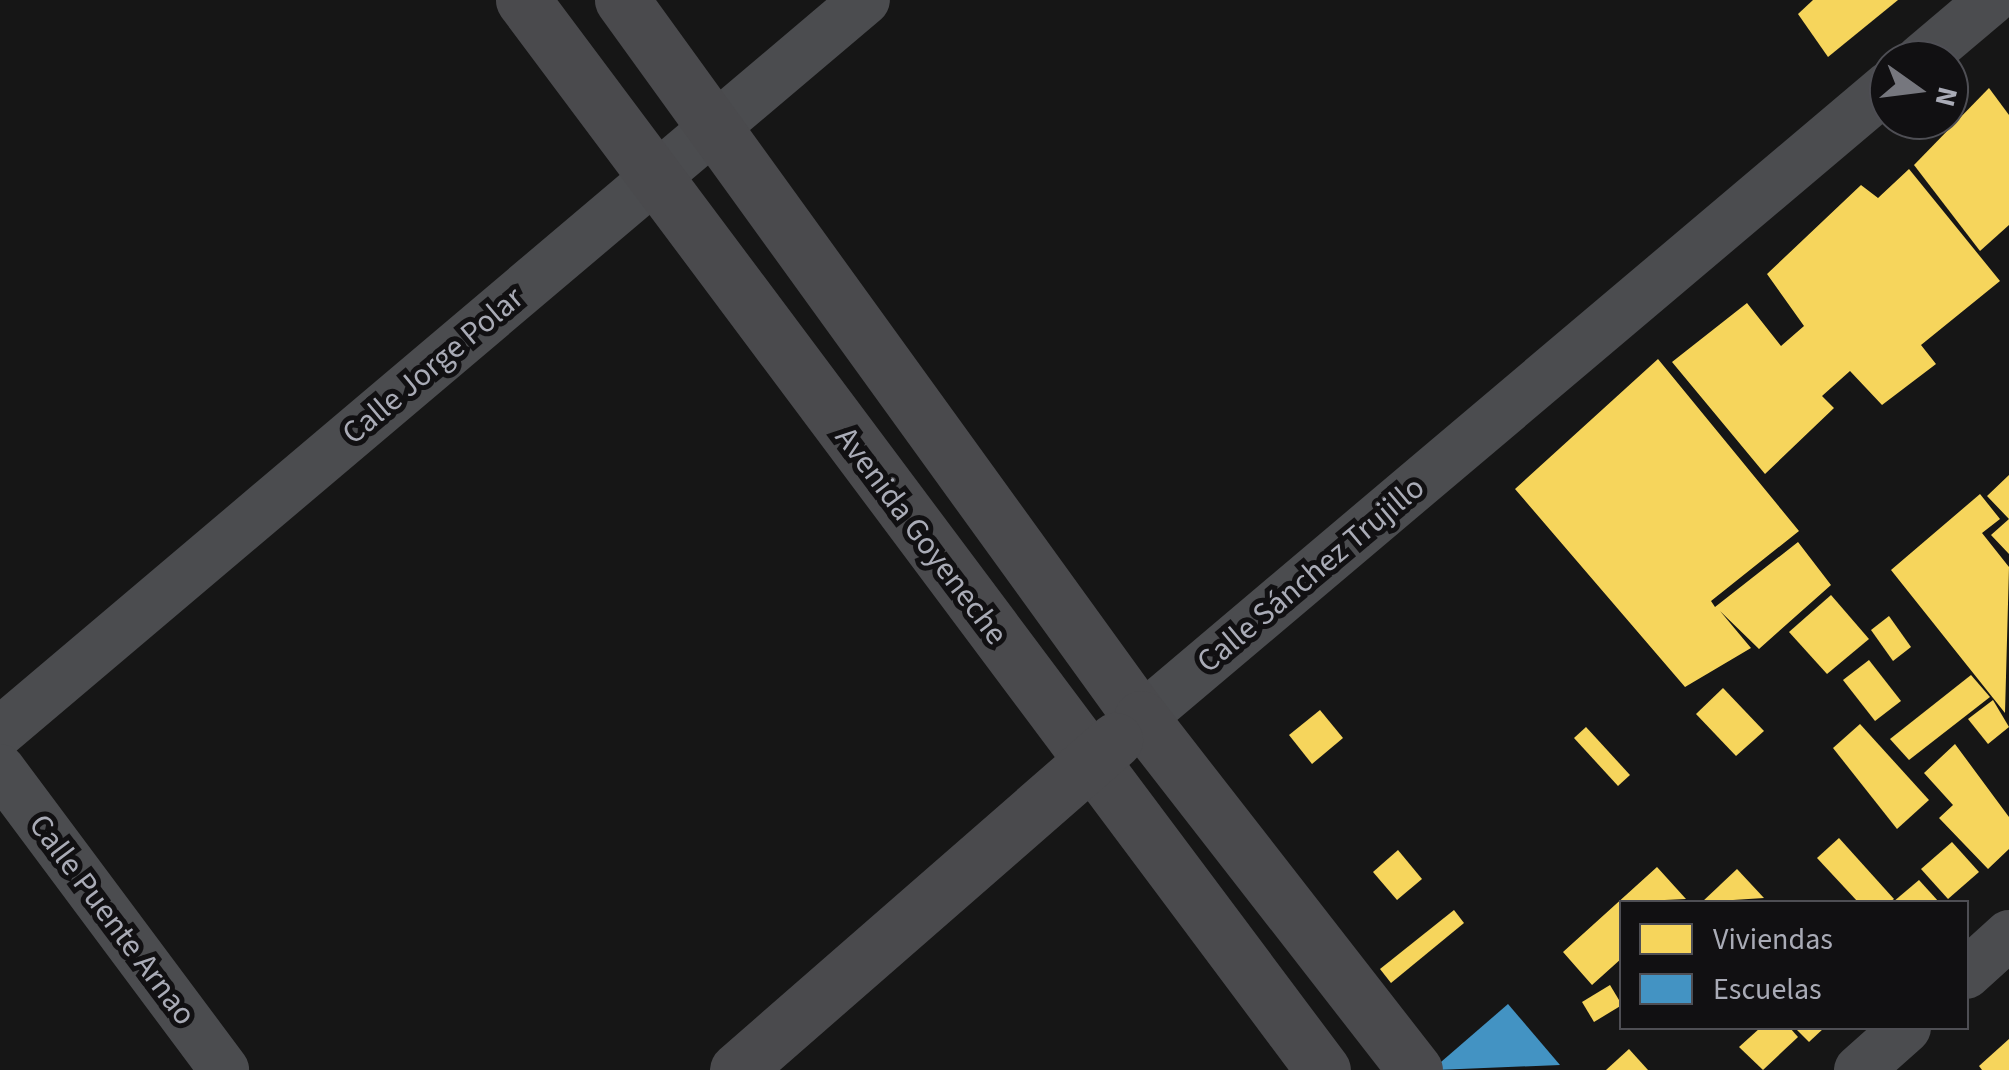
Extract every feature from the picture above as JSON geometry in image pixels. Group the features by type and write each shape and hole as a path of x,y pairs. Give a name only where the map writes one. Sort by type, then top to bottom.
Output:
{"main road":[{"name":"Avenida Goyeneche","path":"522,0 1323,1070"},
{"path":"622,0 716,124 1141,718 1415,1070"},
{"name":"Calle Sánchez Trujillo","path":"737,1070 1141,718"}],"street":[{"name":"Calle Jorge Polar","path":"0,732 864,0"},
{"path":"1944,40 1991,0"},
{"name":"Calle Sánchez Trujillo","path":"1141,718 1869,103"},
{"name":"Calle Puente Arnao","path":"0,769 224,1070"},
{"path":"1969,971 2009,936"},
{"path":"1859,1070 1904,1030"}],"building: Viviendas":[{"path":"1813,0 1898,0 1828,57 1798,14"},
{"path":"1989,88 2009,115 2009,225 1980,251 1914,165 1938,140 1969,140 1969,109"},
{"path":"1909,169 2000,281 1921,345 1936,364 1882,405 1850,371 1822,396 1834,408 1765,474 1672,362 1747,303 1781,346 1804,326 1767,274 1861,185 1878,198"},
{"path":"1658,359 1799,531 1711,601 1715,607 1798,542 1831,585 1759,649 1720,611 1751,648 1685,687 1515,489"},
{"path":"2009,475 2009,519 1987,496"},
{"path":"1980,494 2000,519 1982,533 2009,567 2005,713 1891,570"},
{"path":"2009,519 2009,554 1991,535"},
{"path":"1831,595 1869,639 1827,674 1789,632"},
{"path":"1889,616 1911,647 1893,661 1871,630"},
{"path":"1869,660 1901,701 1875,721 1843,680"},
{"path":"1971,675 1990,697 1909,760 1890,739"},
{"path":"1723,688 1764,731 1736,756 1696,714"},
{"path":"1993,700 2009,727 1988,744 1968,719"},
{"path":"1320,710 1343,738 1312,764 1289,735"},
{"path":"1860,724 1929,800 1897,829 1833,748"},
{"path":"1586,727 1630,775 1618,786 1574,738"},
{"path":"1955,744 2009,817 2009,849 1988,869 1939,818 1953,805 1924,773"},
{"path":"1839,838 1894,899 1856,900 1817,858"},
{"path":"1952,842 1979,872 1948,899 1921,869"},
{"path":"1398,850 1422,879 1397,900 1373,872"},
{"path":"1657,867 1686,899 1665,900 1621,900"},
{"path":"1737,869 1764,898 1733,900 1704,900"},
{"path":"1919,880 1937,900 1895,900"},
{"path":"1619,901 1619,961 1592,985 1563,952"},
{"path":"1454,910 1464,923 1391,983 1380,969"},
{"path":"1610,985 1619,1007 1594,1022 1582,1002"},
{"path":"1758,1030 1792,1030 1798,1037 1763,1070 1739,1047"},
{"path":"1797,1030 1822,1030 1809,1042"},
{"path":"2009,1039 2009,1070 1982,1070 1979,1066"},
{"path":"1629,1049 1648,1070 1606,1070"}],"building: Escuelas":[{"path":"1508,1004 1560,1065 1434,1068"}]}
